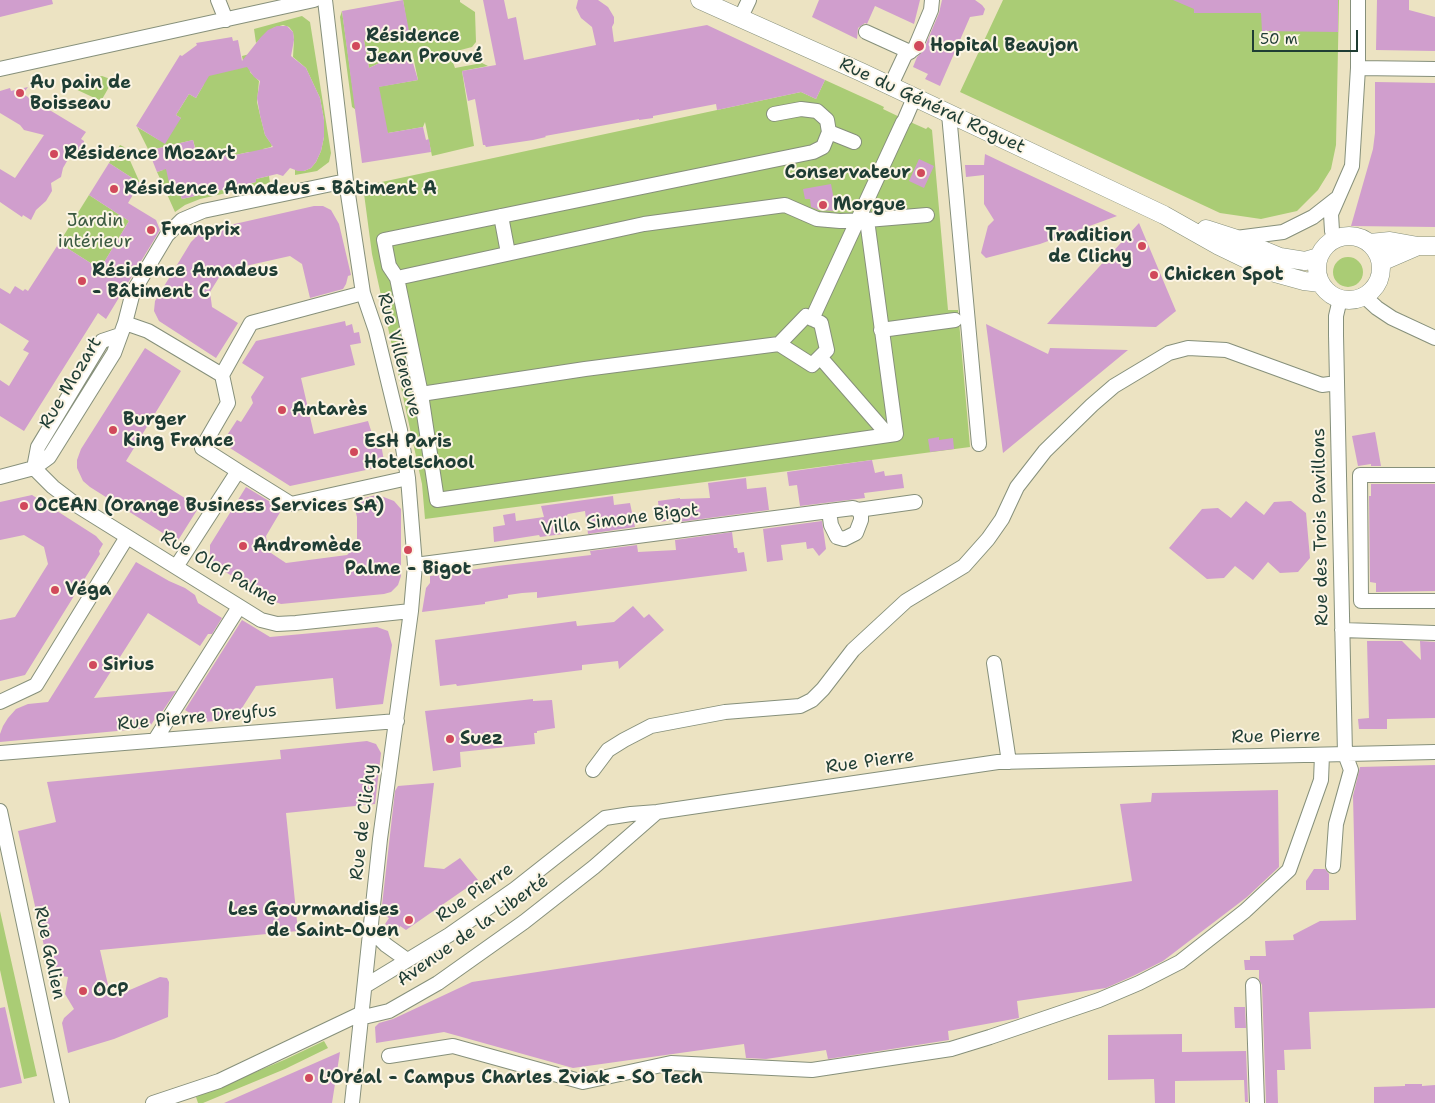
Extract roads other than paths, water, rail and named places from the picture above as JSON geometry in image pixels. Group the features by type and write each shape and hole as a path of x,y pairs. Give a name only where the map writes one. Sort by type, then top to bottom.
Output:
{"main road":[{"name":"Rue du Général Roguet","path":"700,0 861,72 1164,215 1219,246 1275,273 1304,281 1320,282"},
{"name":"Rue du Général Roguet","path":"1164,215 1234,238 1280,257 1305,261 1319,257"},
{"path":"1352,236 1370,243 1377,252 1382,271 1374,289 1365,296 1353,300 1340,300 1332,296 1320,282 1317,270 1319,257 1336,238 1352,236"},
{"path":"1370,243 1390,241 1426,246"},
{"path":"1381,262 1426,246"}],"street":[{"path":"218,0 226,20"},
{"path":"0,69 314,0"},
{"name":"Rue Villeneuve","path":"325,0 346,181 363,293 376,331 400,430 408,478 415,565 411,611 396,721"},
{"path":"740,18 749,0"},
{"path":"890,87 905,55 915,48 931,10 932,0"},
{"path":"1336,238 1332,231 1331,214 1352,166 1358,68 1358,0"},
{"path":"866,32 910,52"},
{"path":"1358,68 1435,69"},
{"path":"812,319 862,220 914,98"},
{"path":"774,114 801,109 817,110 827,120 830,132 823,146 813,152 384,240 389,266 397,278 421,394 437,500 896,434 881,330 862,220"},
{"path":"949,114 979,444"},
{"path":"830,132 854,142"},
{"path":"123,329 133,292 167,235 182,220 203,211 346,181"},
{"path":"1234,238 1283,232 1313,218 1337,198"},
{"path":"397,278 644,224 785,205 817,219 840,221 927,216"},
{"path":"501,216 508,253"},
{"path":"363,293 251,323 222,375 228,403 202,448 291,504 408,478"},
{"path":"1365,296 1376,308 1392,318 1435,338"},
{"name":"Rue des Trois Pavillons","path":"1333,866 1336,824 1351,770 1345,754 1342,630 1336,335 1336,316 1340,300"},
{"path":"421,394 585,369 779,344 806,316 822,323 827,350 812,365 779,344"},
{"path":"881,330 955,320"},
{"path":"0,476 34,468 38,447 102,341 123,329 148,331 222,375"},
{"path":"593,770 608,750 651,726 725,712 800,706 812,700 854,650 906,602 964,566 988,539 1002,519 1017,487 1045,451 1092,405 1114,386 1169,353 1188,348 1226,350 1322,385 1337,383"},
{"path":"820,357 888,435"},
{"name":"Rue Olof Palme","path":"34,468 53,487 78,506 261,620 278,624 296,623 411,611"},
{"path":"176,567 238,471"},
{"path":"1435,475 1360,474 1361,601 1435,601"},
{"name":"Villa Simone Bigot","path":"415,565 829,511 853,508 858,510 915,502"},
{"path":"829,511 833,531 837,536 844,539 856,533 861,515 858,510"},
{"path":"0,702 36,685 127,537"},
{"path":"155,740 239,606"},
{"path":"1342,630 1435,633"},
{"path":"994,663 1009,762"},
{"name":"Rue Pierre Dreyfus","path":"0,754 396,721"},
{"name":"Rue de Clichy","path":"352,1103 366,986 380,839 396,721"},
{"name":"Rue Pierre","path":"366,986 449,935 516,889 605,818 658,812 998,762 1435,752"},
{"path":"389,1056 454,1046 583,1082 671,1063 812,1070 959,1047 1099,1000 1139,983 1180,962 1245,910 1289,870 1322,780 1322,755"},
{"name":"Rue Galien","path":"0,812 62,1103"},
{"name":"Avenue de la Liberté","path":"153,1103 219,1080 362,1013 368,1016 389,1011 438,982 524,922 594,867 658,812"},
{"path":"370,929 386,945 407,960"},
{"path":"1253,985 1257,1103"}],"place":[{"name":"Résidence Jean Prouvé","path":"356,46"},
{"name":"Hopital Beaujon","path":"919,46"},
{"name":"Au pain de Boisseau","path":"20,93"},
{"name":"Résidence Mozart","path":"54,154"},
{"name":"Conservateur","path":"921,173"},
{"name":"Résidence Amadeus - Bâtiment A","path":"114,189"},
{"name":"Morgue","path":"823,205"},
{"name":"Franprix","path":"151,230"},
{"name":"Tradition de Clichy","path":"1142,246"},
{"name":"Chicken Spot","path":"1154,275"},
{"name":"Résidence Amadeus - Bâtiment C","path":"82,281"},
{"name":"Antarès","path":"282,410"},
{"name":"Burger King France","path":"113,430"},
{"name":"ESH Paris Hotelschool","path":"354,452"},
{"name":"OCEAN (Orange Business Services SA)","path":"24,506"},
{"name":"Andromède","path":"243,546"},
{"name":"Palme - Bigot","path":"408,550"},
{"name":"Véga","path":"55,590"},
{"name":"Sirius","path":"93,665"},
{"name":"Suez","path":"450,739"},
{"name":"Les Gourmandises de Saint-Ouen","path":"409,920"},
{"name":"OCP","path":"83,991"},
{"name":"L'Oréal - Campus Charles Zviak - SO Tech","path":"309,1078"}],"park label":[{"name":"Jardin intérieur","path":"95,231"}]}
